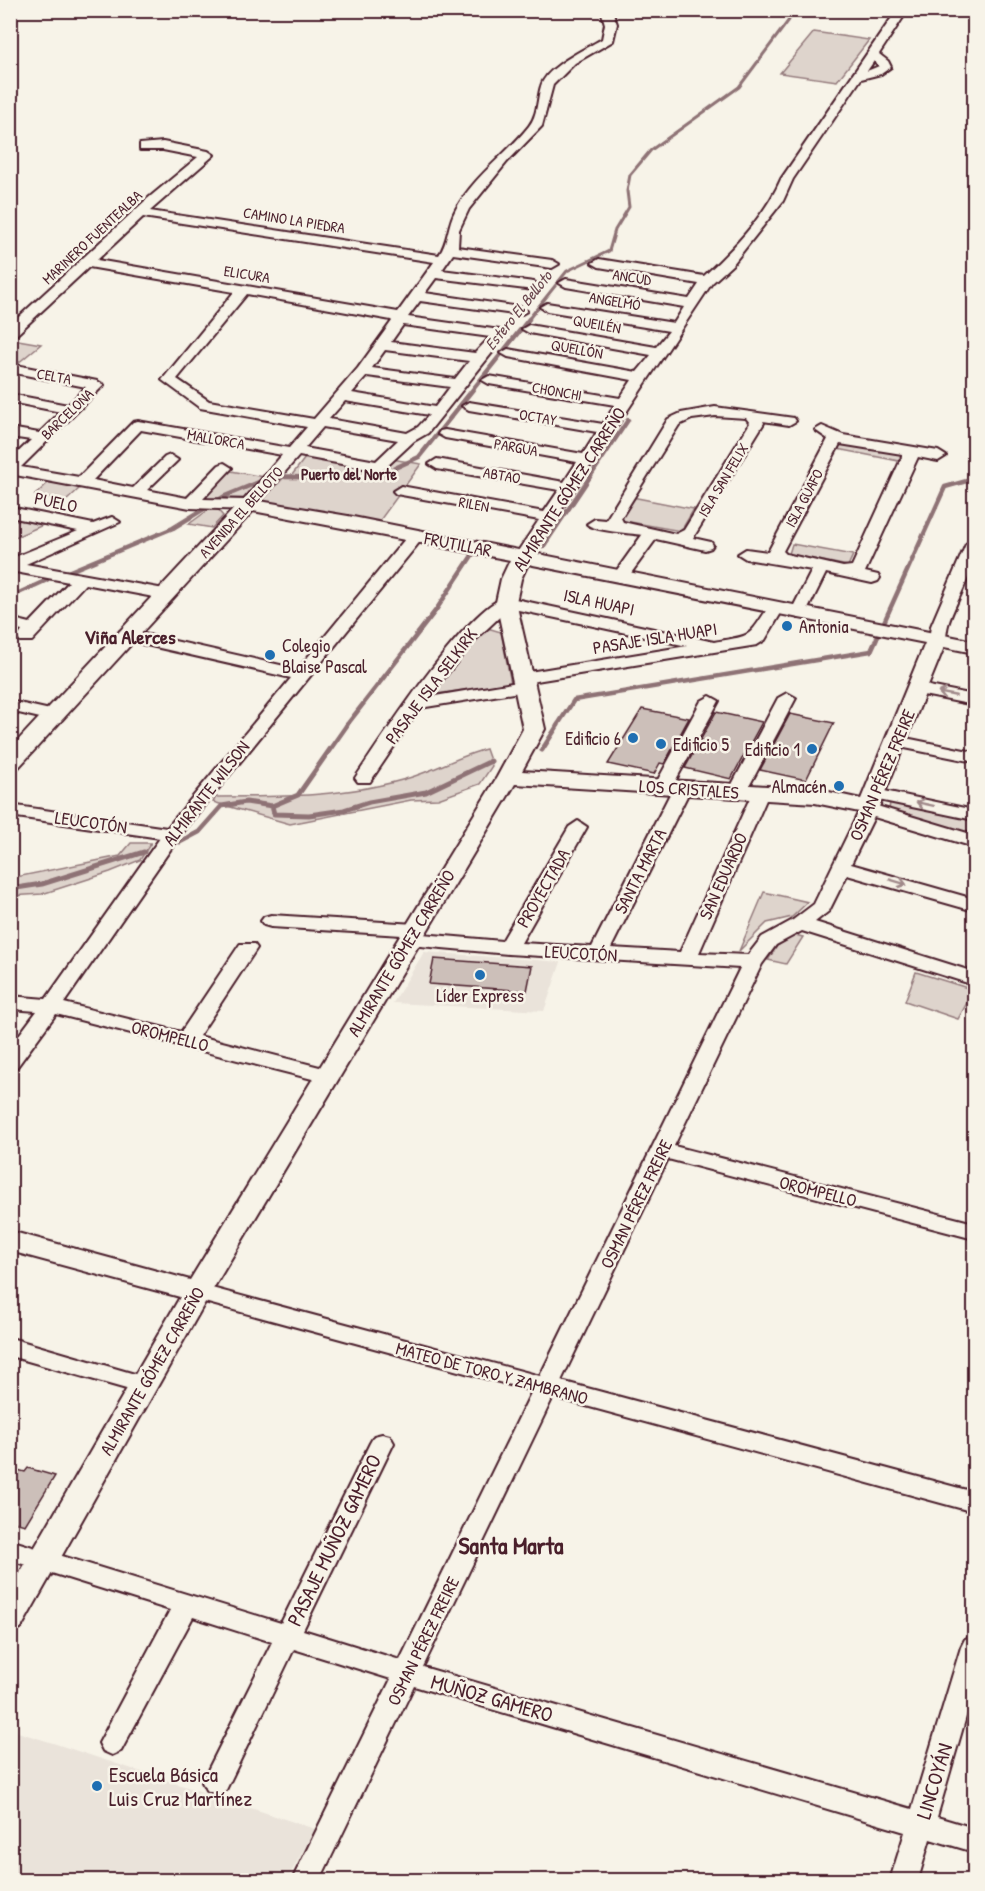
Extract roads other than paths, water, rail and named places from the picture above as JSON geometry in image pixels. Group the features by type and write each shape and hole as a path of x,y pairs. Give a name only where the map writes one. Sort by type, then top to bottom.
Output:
{"street":[{"path":"448,252 453,230 463,208 481,190 503,159 536,126 542,111 547,84 571,61 607,41 611,24 606,10"},
{"name":"ALMIRANTE GÓMEZ CARREÑO","path":"10,1619 197,1292 508,777 534,729 506,602 511,579 522,557 586,459 626,403 641,377 678,328 707,281 728,261 779,198 787,179 903,10"},
{"name":"MARINERO FUENTEALBA","path":"10,333 208,155 184,150 144,147"},
{"name":"CAMINO LA PIEDRA","path":"141,213 552,264"},
{"name":"AVENIDA EL BELLOTO","path":"10,763 296,452 363,371 448,252"},
{"name":"ELICURA","path":"89,263 399,319 501,334 478,358"},
{"path":"599,263 707,281"},
{"path":"432,273 534,286"},
{"name":"ANCUD","path":"566,283 693,304"},
{"path":"243,290 169,380 205,405 409,438 423,430 440,412 478,358 382,345"},
{"path":"415,296 520,311"},
{"name":"ANGELMÓ","path":"547,307 678,328"},
{"name":"QUEILÉN","path":"529,329 660,352"},
{"name":"QUELLÓN","path":"508,353 641,377"},
{"name":"CELTA","path":"11,368 96,384"},
{"path":"363,371 459,384"},
{"name":"CHONCHI","path":"489,380 626,403"},
{"name":"BARCELONA","path":"10,469 74,410 96,384"},
{"path":"342,396 440,412"},
{"path":"10,398 74,410"},
{"name":"OCTAY","path":"469,406 607,429"},
{"path":"617,525 613,518 673,422 680,418 733,411 789,421"},
{"name":"ISLA SAN FELIX","path":"679,538 690,533 757,423 752,416"},
{"name":"MALLORCA","path":"82,483 138,425 379,466 409,438"},
{"path":"822,430 839,439 938,456"},
{"path":"10,432 43,438"},
{"name":"PARGUA","path":"445,434 586,459"},
{"name":"ISLA GUAFO","path":"782,558 775,551 834,441 839,439"},
{"path":"846,571 858,570 910,457 909,452"},
{"path":"136,493 170,460"},
{"name":"ABTAO","path":"437,464 568,487"},
{"path":"204,504 224,468"},
{"name":"FRUTILLAR","path":"10,469 204,504 261,505 975,647"},
{"name":"RILEN","path":"401,491 547,517"},
{"name":"PUELO","path":"10,512 94,529"},
{"path":"10,565 112,522"},
{"path":"595,524 617,525 705,545"},
{"path":"615,576 645,532"},
{"name":"ALMIRANTE WILSON","path":"10,1062 117,916 171,834 416,536"},
{"name":"OSMAN PÉREZ FREIRE","path":"306,1881 753,962 769,941 800,924 822,908 871,803 919,689 937,640 939,626 975,544"},
{"path":"746,554 782,558 872,578"},
{"path":"10,565 80,580 108,590 161,597"},
{"name":"PASAJE ISLA HUAPI","path":"415,704 524,682 740,644 759,636 786,610 814,566"},
{"path":"10,623 30,633 80,580"},
{"name":"ISLA HUAPI","path":"506,602 718,648"},
{"name":"PASAJE ISLA SELKIRK","path":"364,778 415,704 478,624 506,602"},
{"path":"126,635 302,675"},
{"path":"919,689 975,700"},
{"path":"737,792 787,698"},
{"name":"SANTA MARTA","path":"598,954 710,701"},
{"path":"10,706 53,716"},
{"path":"896,741 975,757"},
{"name":"LOS CRISTALES","path":"508,777 815,796 871,803"},
{"name":"SAN EDUARDO","path":"687,958 760,793"},
{"path":"871,803 975,815"},
{"path":"871,803 975,841"},
{"name":"LEUCOTÓN","path":"10,810 171,834"},
{"name":"PROYECTADA","path":"508,948 578,827"},
{"path":"841,868 870,874 975,905"},
{"name":"LEUCOTÓN","path":"271,921 412,934 508,948 753,962"},
{"path":"800,924 975,979"},
{"path":"186,1040 247,948"},
{"name":"OROMPELLO","path":"10,1002 52,1006 328,1076"},
{"name":"OROMPELLO","path":"662,1150 975,1231"},
{"name":"MATEO DE TORO Y ZAMBRANO","path":"10,1241 975,1502"},
{"path":"14,1348 144,1385"},
{"name":"PASAJE MUÑOZ GAMERO","path":"216,1782 382,1443"},
{"name":"MUÑOZ GAMERO","path":"10,1550 407,1673 975,1840"},
{"path":"112,1743 186,1605"},
{"name":"LINCOYÁN","path":"904,1881 975,1647"}],"waterway":[{"name":"Estero El Belloto","path":"527,321 567,271 609,251 615,230 629,207 627,191 630,175 651,150 739,87 789,20 784,10"},
{"name":"Estero El Belloto","path":"285,477 373,478 419,457 529,319"},
{"path":"543,547 628,420"},
{"path":"557,726 574,700 871,651 945,487 974,479"},
{"name":"Estero El Belloto","path":"70,571 173,528 225,496 259,482"},
{"path":"346,726 436,610 473,554"},
{"name":"Estero El Belloto","path":"10,597 47,580"},
{"path":"272,806 298,795 347,725"},
{"path":"542,750 558,725"},
{"path":"272,806 274,814 309,815 344,810 369,802 426,792 491,761"},
{"path":"180,842 199,832 222,806 246,802 272,806"},
{"path":"10,889 42,884 144,852"}],"place":[{"name":"Antonia","path":"787,626"},
{"name":"Colegio Blaise Pascal","path":"270,655"},
{"name":"Edificio 6","path":"633,738"},
{"name":"Edificio 5","path":"661,744"},
{"name":"Edificio 1","path":"812,749"},
{"name":"Almacén","path":"839,786"},
{"name":"Líder Express","path":"480,975"},
{"name":"Escuela Básica Luis Cruz Martínez","path":"97,1786"}],"district":[{"name":"Puerto del Norte","path":"349,474"},
{"name":"Viña Alerces","path":"130,636"},
{"name":"Santa Marta","path":"511,1545"}]}
